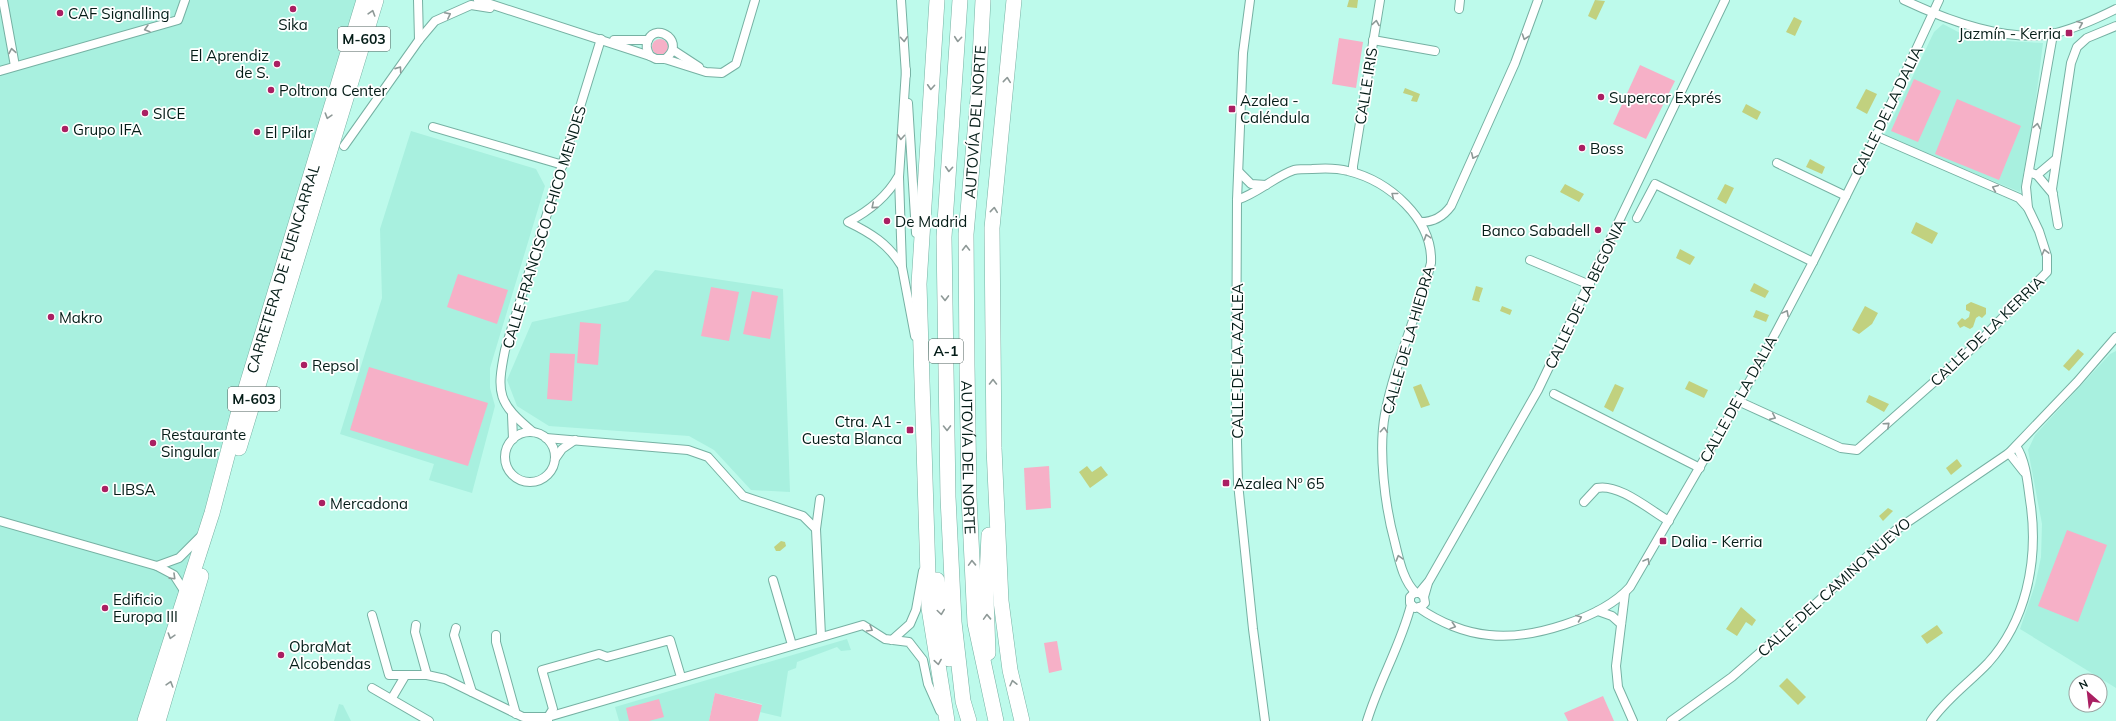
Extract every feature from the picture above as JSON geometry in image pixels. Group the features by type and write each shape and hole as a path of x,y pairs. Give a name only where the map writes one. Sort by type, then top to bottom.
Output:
{"highway":[{"name":"CARRETERA DE FUENCARRAL","path":"145,721 185,592 209,521 239,411 364,0"},
{"name":"CARRETERA DE FUENCARRAL","path":"158,721 208,550 376,0"},
{"path":"936,0 919,284 926,554 929,608 946,721"},
{"name":"AUTOVÍA DEL NORTE","path":"960,0 944,237 948,497 954,622 963,701 969,721"},
{"name":"AUTOVÍA DEL NORTE","path":"983,0 978,98 966,234 969,497 975,623 989,698 996,721"},
{"path":"1015,3 992,228 994,448 1001,601 1010,670 1022,721"},
{"path":"344,146 353,77"},
{"path":"920,322 924,333 925,346 934,560 953,684 963,701"},
{"path":"989,698 986,597 994,448"}],"street":[{"path":"4,0 15,66"},
{"path":"0,71 178,20 185,0"},
{"path":"418,0 419,40"},
{"path":"478,0 601,39 656,59 665,59 706,72 722,73 736,64 755,0"},
{"path":"901,0 919,284"},
{"name":"CALLE DE LA AZALEA","path":"1250,0 1243,53 1237,200 1236,401 1238,483 1253,628 1265,721"},
{"name":"CALLE IRIS","path":"1353,172 1352,166 1380,0"},
{"path":"1459,9 1460,0"},
{"path":"1421,222 1430,222 1442,217 1451,206 1516,63 1538,0"},
{"name":"CALLE DE LA BEGONIA","path":"1420,594 1429,581 1538,390 1590,286 1725,0"},
{"path":"1904,0 1934,14 1969,26 2009,33 2038,35 2055,33 2116,9"},
{"name":"CALLE DE LA DALIA","path":"1416,607 1447,623 1489,635 1520,635 1541,631 1598,611 1625,593 1640,573 1670,521 1738,401 1813,262 1876,136 1934,14 1939,0"},
{"path":"344,146 419,40 435,22 471,5 517,13"},
{"path":"2058,225 2052,194 2071,63 2076,47 2087,38 2116,26"},
{"path":"650,56 646,47 648,40 654,34 663,33 672,40 673,50 665,59"},
{"name":"CALLE DE LA KERRIA","path":"1738,401 1841,448 1858,450 1977,344 2047,272 2047,256 2039,231 2028,208 2026,187 2052,40 2055,33"},
{"path":"601,39 630,41 648,40"},
{"name":"CALLE FRANCISCO CHICO MENDES","path":"533,432 512,415 504,400 500,388 500,373 505,350 601,39"},
{"path":"1373,40 1435,51"},
{"path":"673,50 706,72"},
{"path":"906,70 899,177 902,267 922,368"},
{"path":"433,127 563,166"},
{"path":"1876,136 2019,198 2028,208"},
{"path":"2037,176 2056,159"},
{"path":"1777,164 1846,196"},
{"name":"CALLE DE LA HIEDRA","path":"1237,200 1248,196 1294,170 1334,169 1353,172 1388,190 1408,206 1421,222 1428,238 1431,263 1391,388 1385,415 1383,443 1389,522 1403,571 1410,585 1420,594"},
{"path":"1239,172 1251,184 1267,185"},
{"path":"2029,172 2037,176 2052,194"},
{"path":"899,177 889,193 865,213 848,222 872,233 895,256 902,267"},
{"path":"1637,218 1655,184 1813,262"},
{"path":"1530,260 1590,286"},
{"name":"CALLE DEL CAMINO NUEVO","path":"1671,721 1738,672 1780,636 1896,530 2009,453 2116,337"},
{"path":"1554,394 1700,468"},
{"name":"CALLE FRANCISCO CHICO MENDES","path":"512,415 513,439"},
{"path":"578,439 562,449 555,459 548,474 541,480 529,482 516,478 510,473 504,456 506,448 513,439 524,432 533,432 546,438 556,440 578,439 688,450 708,458 743,496 803,516 816,529"},
{"path":"546,438 551,444 555,459"},
{"path":"1931,721 1942,706 1988,662 2006,638 2020,611 2031,574 2034,528 2023,460 2016,446"},
{"path":"2009,453 2024,472"},
{"path":"1584,502 1598,488 1612,488 1670,521"},
{"path":"820,499 816,529 821,636"},
{"path":"157,566 179,558 195,544 209,521"},
{"path":"0,522 157,566 174,575 185,592"},
{"path":"892,640 910,624 916,610 926,554"},
{"path":"773,580 792,645"},
{"path":"1625,593 1616,660 1618,687 1633,721"},
{"path":"1367,721 1375,695 1407,620 1416,607 1425,603 1420,594 1410,597 1416,607"},
{"path":"1598,611 1612,616 1621,624"},
{"path":"372,615 389,675 427,675 445,679 519,717 548,719 681,677 862,625 886,639 909,642 923,660 928,684 946,721"},
{"path":"416,625 415,632 427,675"},
{"path":"456,628 454,636 472,692"},
{"path":"496,635 496,642 519,717"},
{"path":"548,719 553,709 542,670 599,654 608,657 670,640 681,677"},
{"path":"392,698 406,676"},
{"path":"372,688 392,698 429,721"}],"shaded area":[{"path":"0,0 365,0 148,721 0,721"},
{"path":"1349,0 1358,0 1357,8 1347,7"},
{"path":"1595,0 1605,1 1596,20 1588,16"},
{"path":"1794,17 1802,21 1795,36 1786,32"},
{"path":"1943,24 1962,34 1990,40 2043,43 2033,122 2020,192 1884,136 1934,32"},
{"path":"1339,38 1363,42 1356,88 1332,84"},
{"path":"657,39 663,39 668,44 666,53 663,55 657,55 652,50 652,44"},
{"path":"1640,65 1675,81 1646,139 1613,124"},
{"path":"1914,79 1941,91 1918,142 1891,131"},
{"path":"1405,88 1420,94 1417,102 1411,101 1413,96 1403,93"},
{"path":"1866,89 1877,94 1867,114 1856,108"},
{"path":"1957,99 2021,126 1999,180 1935,154"},
{"path":"1746,104 1761,112 1757,120 1742,112"},
{"path":"411,131 536,169 545,186 490,368 490,388 495,406 472,493 429,480 434,464 340,434 382,298 380,229"},
{"path":"1810,159 1825,167 1822,174 1806,167"},
{"path":"1565,184 1584,194 1579,202 1560,192"},
{"path":"1725,184 1734,188 1726,204 1717,199"},
{"path":"1916,222 1938,233 1932,244 1911,233"},
{"path":"1680,249 1695,257 1690,265 1676,258"},
{"path":"655,270 783,289 790,492 751,490 714,450 689,436 549,426 517,406 507,380 532,322 628,301"},
{"path":"458,274 508,290 497,324 447,307"},
{"path":"1754,283 1769,291 1765,298 1750,291"},
{"path":"1476,286 1483,288 1479,300 1480,302 1472,300"},
{"path":"711,287 739,292 729,341 701,336"},
{"path":"752,291 778,296 770,339 743,334"},
{"path":"1971,302 1986,308 1986,314 1982,318 1979,316 1976,318 1973,327 1970,329 1964,326 1960,328 1957,323 1962,318 1965,320 1969,317 1970,312 1966,310 1966,305"},
{"path":"1502,306 1512,310 1510,315 1500,311"},
{"path":"1865,306 1878,313 1872,324 1859,334 1852,330"},
{"path":"1756,310 1769,315 1766,322 1753,317"},
{"path":"580,322 601,324 598,365 577,363"},
{"path":"2078,349 2084,354 2069,371 2063,366"},
{"path":"2116,351 2116,688 2108,683 2108,673 2092,673 2020,629 2035,585 2041,557 2042,524 2028,450 2035,435 2110,354"},
{"path":"550,353 575,354 572,401 547,399"},
{"path":"369,367 488,403 468,466 350,430"},
{"path":"1689,381 1708,390 1704,398 1685,389"},
{"path":"1421,384 1430,405 1421,408 1413,387"},
{"path":"1615,384 1624,388 1613,412 1604,407"},
{"path":"1869,395 1889,404 1884,412 1866,402"},
{"path":"1957,459 1962,466 1951,475 1946,468"},
{"path":"1049,466 1051,508 1026,510 1024,468"},
{"path":"1087,466 1092,472 1101,466 1108,475 1090,488 1079,472"},
{"path":"1888,508 1893,511 1883,521 1879,516"},
{"path":"2067,530 2107,545 2078,622 2038,606"},
{"path":"781,541 785,542 786,546 780,551 776,551 774,547"},
{"path":"1741,607 1756,620 1752,626 1746,622 1737,636 1726,629"},
{"path":"1937,625 1943,633 1927,644 1921,636"},
{"path":"847,639 851,650 841,651 837,647 797,662 796,668 788,671 781,717 760,712 762,704 715,693 709,721 619,721 615,707"},
{"path":"1057,641 1062,670 1049,673 1044,643"},
{"path":"1787,678 1806,697 1798,705 1779,686"},
{"path":"715,693 762,705 758,721 709,721"},
{"path":"1603,696 1614,721 1568,721 1564,713"},
{"path":"659,699 664,717 649,721 629,721 626,708"},
{"path":"339,704 343,705 351,721 334,721"}],"place":[{"name":"Sika","path":"293,9"},
{"name":"CAF Signalling","path":"60,13"},
{"name":"Jazmín - Kerria","path":"2069,33"},
{"name":"El Aprendiz de S.","path":"277,64"},
{"name":"Poltrona Center","path":"271,90"},
{"name":"Supercor Exprés","path":"1601,97"},
{"name":"Azalea - Caléndula","path":"1232,109"},
{"name":"SICE","path":"145,113"},
{"name":"Grupo IFA","path":"65,129"},
{"name":"El Pilar","path":"257,132"},
{"name":"Boss","path":"1582,148"},
{"name":"De Madrid","path":"887,221"},
{"name":"Banco Sabadell","path":"1598,230"},
{"name":"Makro","path":"51,317"},
{"name":"Repsol","path":"304,365"},
{"name":"Ctra. A1 - Cuesta Blanca","path":"910,430"},
{"name":"Restaurante Singular","path":"153,443"},
{"name":"Azalea Nº 65","path":"1226,483"},
{"name":"LIBSA","path":"105,489"},
{"name":"Mercadona","path":"322,503"},
{"name":"Dalia - Kerria","path":"1663,541"},
{"name":"Edificio Europa III","path":"105,608"},
{"name":"ObraMat Alcobendas","path":"281,655"}]}
